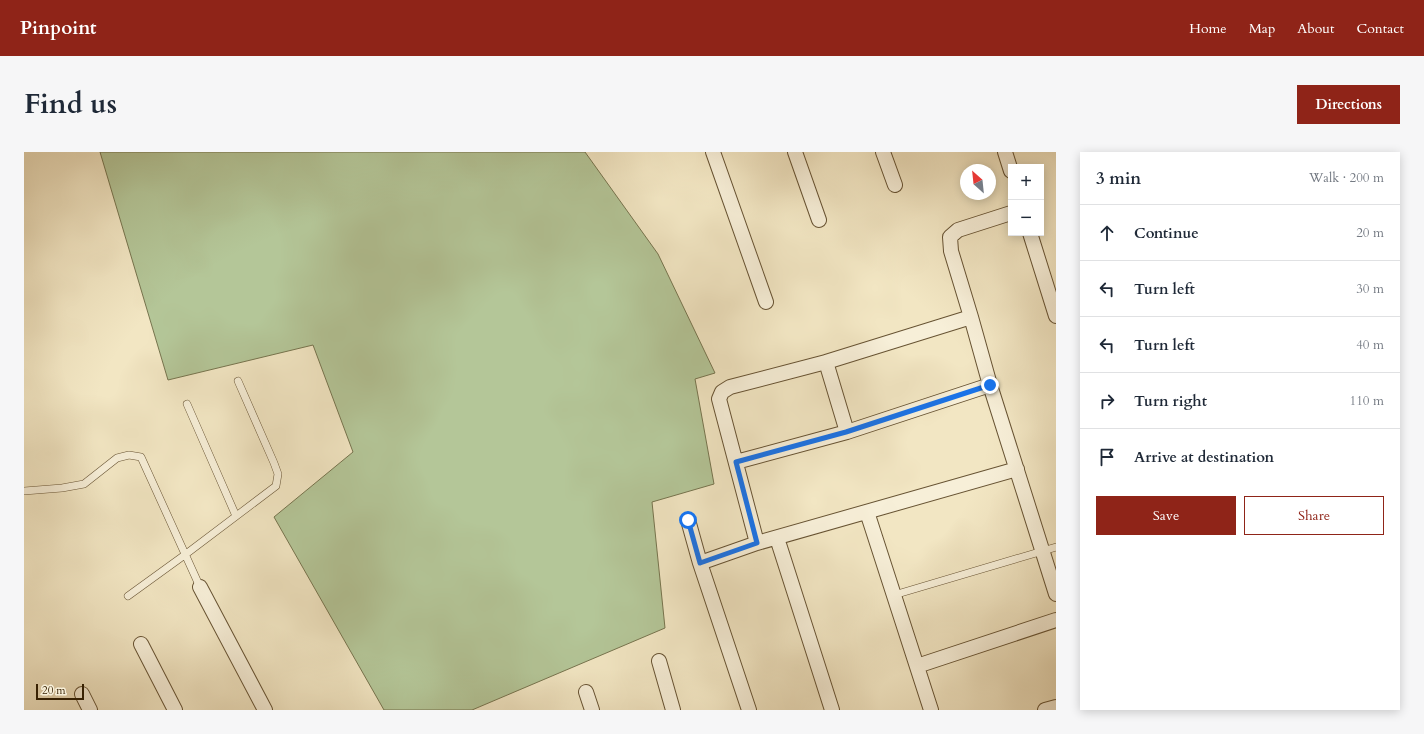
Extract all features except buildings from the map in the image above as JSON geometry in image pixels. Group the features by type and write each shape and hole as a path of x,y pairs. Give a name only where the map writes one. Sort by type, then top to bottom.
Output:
{"street":[{"path":"713,152 766,302"},
{"path":"795,152 819,220"},
{"path":"883,152 895,185"},
{"path":"1005,152 1009,164"},
{"path":"1008,214 958,230 950,237 951,251 990,385 1056,594"},
{"path":"1031,236 1056,316"},
{"path":"757,543 719,399 722,392 730,387 826,362 971,317"},
{"path":"826,362 846,432"},
{"path":"736,462 846,432 990,385"},
{"path":"700,563 757,543 1017,469"},
{"path":"867,512 931,710"},
{"path":"688,520 700,563 749,710"},
{"path":"777,538 832,710"},
{"path":"200,587 263,709"},
{"path":"917,666 1056,620"},
{"path":"141,644 175,710"},
{"path":"659,661 673,710"},
{"path":"586,692 592,710"},
{"path":"82,694 90,710"},
{"path":"1045,710 1056,707"}],"lane":[{"path":"128,596 276,486 278,474 238,381"},
{"path":"187,404 236,516"},
{"path":"24,491 62,488 84,484 117,458 129,455 141,457 200,587"},
{"path":"894,595 1056,547"}],"green space":[{"path":"100,152 585,152 658,254 715,373 695,379 714,484 652,502 665,628 472,710 384,710 274,517 353,452 313,345 168,380"}],"route":[{"path":"688,520 700,563 757,543 736,462 846,432 990,385"}]}
